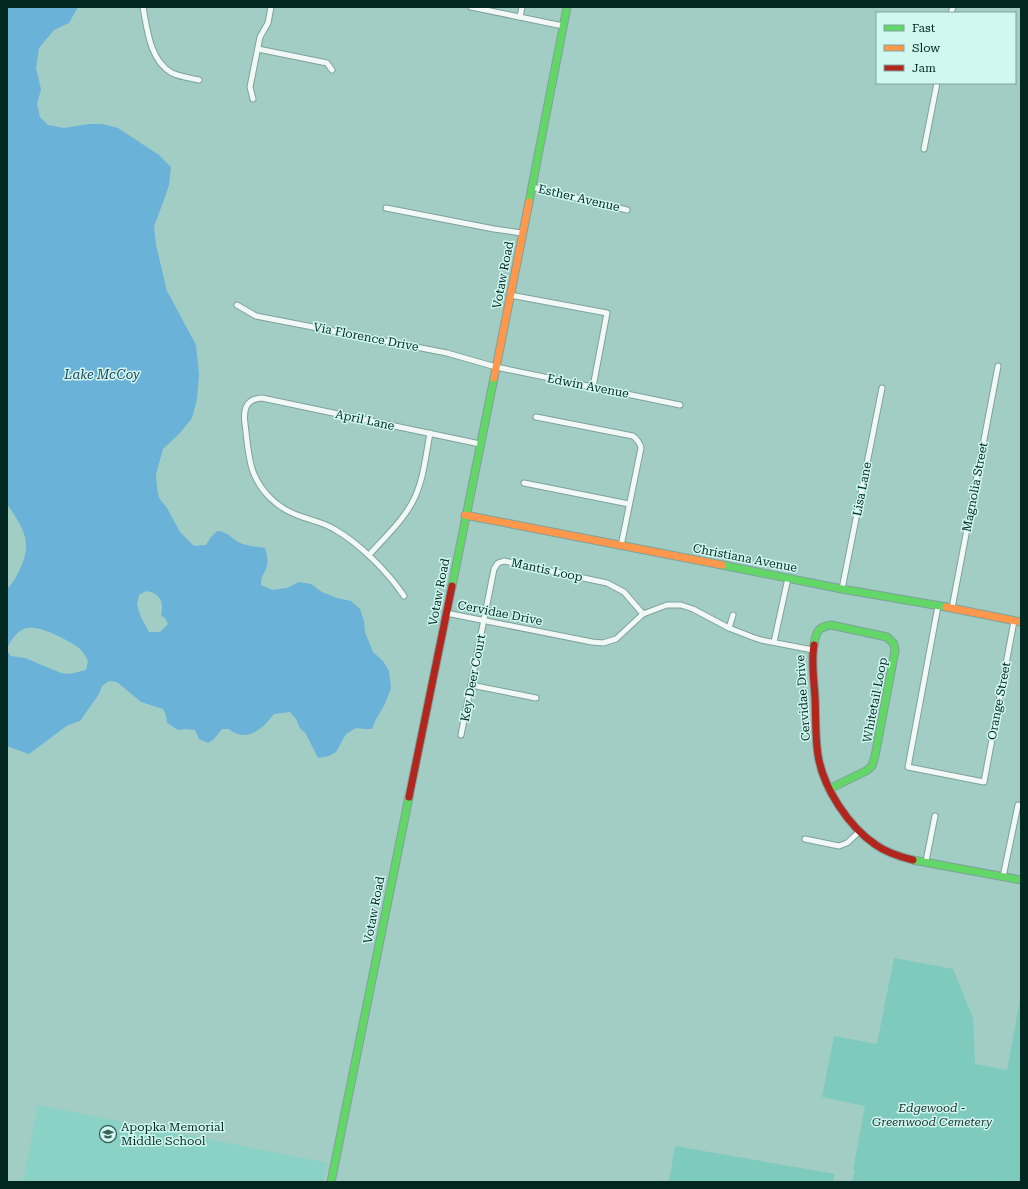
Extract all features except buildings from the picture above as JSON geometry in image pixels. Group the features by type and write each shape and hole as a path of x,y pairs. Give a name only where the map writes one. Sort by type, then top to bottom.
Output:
{"street":[{"path":"143,7 151,43 162,66 172,73 200,80"},
{"path":"254,99 250,87 260,37 268,23 271,7"},
{"path":"471,7 563,26"},
{"path":"520,17 522,7"},
{"name":"Votaw Road","path":"331,1182 496,367 567,7"},
{"path":"258,49 327,63 332,70"},
{"path":"924,150 937,84"},
{"name":"Esther Avenue","path":"532,187 627,210"},
{"path":"386,208 522,233"},
{"path":"510,295 607,313 593,387"},
{"name":"Via Florence Drive","path":"237,305 256,316 447,353 496,367"},
{"name":"Magnolia Street","path":"952,608 998,366"},
{"name":"Edwin Avenue","path":"496,367 680,405"},
{"name":"Lisa Lane","path":"842,589 882,388"},
{"name":"April Lane","path":"369,555 332,528 285,510 273,501 263,490 253,474 249,452 244,417 246,408 250,401 262,398 480,444"},
{"path":"536,417 633,436 637,439 641,448 621,546"},
{"path":"404,596 396,584 369,555 402,518 414,497 421,480 430,433"},
{"path":"524,483 630,504"},
{"name":"Christiana Avenue","path":"465,515 842,589 952,608 1018,622"},
{"name":"Mantis Loop","path":"484,621 494,569 498,563 504,561 608,583 624,592 643,614"},
{"path":"774,642 788,578"},
{"name":"Cervidae Drive","path":"446,613 603,643 616,639 643,614 667,605 681,605 693,609 729,628 761,640 813,650 818,755 821,769 829,789 860,832 876,844 904,858 1021,880"},
{"name":"Orange Street","path":"938,606 908,767 984,782 1018,622"},
{"path":"729,628 733,615"},
{"name":"Key Deer Court","path":"462,734 484,621"},
{"name":"Whitetail Loop","path":"813,650 815,636 819,629 824,626 831,625 886,637 894,644 895,651 872,766 866,771 829,789"},
{"path":"471,686 536,698"},
{"path":"1003,877 1018,805"},
{"path":"926,862 935,816"},
{"path":"805,838 839,846 847,843 860,832"}],"shaded area":[{"name":"Apopka Memorial Middle School","path":"38,1105 327,1163 323,1182 23,1182"}],"green space":[{"name":"Edgewood - Greenwood Cemetery","path":"894,958 953,969 973,1018 975,1064 1007,1070 1021,994 1021,1182 993,1182 985,1180 984,1182 852,1182 865,1106 822,1097 834,1036 877,1044"},
{"path":"675,1146 835,1174 833,1182 669,1182"}],"water":[{"name":"Lake McCoy","path":"7,7 78,7 69,23 54,30 39,48 36,68 41,89 37,104 40,117 48,125 64,128 89,124 102,124 118,128 159,155 171,167 169,185 154,226 156,245 167,291 196,345 199,374 197,399 192,418 180,433 163,449 156,474 159,498 167,508 180,532 194,546 206,545 217,531 227,534 243,544 265,548 267,563 261,585 272,590 287,588 299,582 311,584 322,592 337,598 351,601 360,609 364,621 365,632 373,652 383,661 389,671 391,688 385,704 372,729 356,728 346,734 336,752 329,756 318,758 306,734 300,728 296,719 290,712 274,714 260,729 248,735 242,735 229,729 222,729 214,739 208,743 199,739 195,730 178,730 167,723 166,715 163,709 141,702 117,682 109,681 102,686 99,694 80,721 68,725 29,754 7,746 7,651 11,656 25,658 61,673 70,674 86,670 88,661 82,651 75,645 54,634 38,628 31,627 23,629 15,636 7,648 7,589 15,578 23,561 26,552 26,543 22,528 7,504","holes":["146,591 151,592 160,599 162,603 161,616 165,618 168,624 160,632 149,632 141,617 137,605 139,595"]}],"traffic: fast":[{"path":"529,202 567,7"},
{"path":"452,586 494,378"},
{"path":"722,565 842,589 946,607"},
{"path":"814,645 818,631 823,627 831,625 887,637 894,644 895,651 872,766 866,771 829,789"},
{"path":"331,1182 409,797"},
{"path":"913,860 1021,880"}],"traffic: slow":[{"path":"494,378 529,202"},
{"path":"465,515 722,565"},
{"path":"946,607 1021,622"}],"traffic: jam":[{"path":"409,797 452,586"},
{"path":"814,645 813,664 816,741 825,780 839,806 856,828 876,845 899,856 913,860"}],"place":[{"name":"Apopka Memorial Middle School","path":"108,1134"}]}
